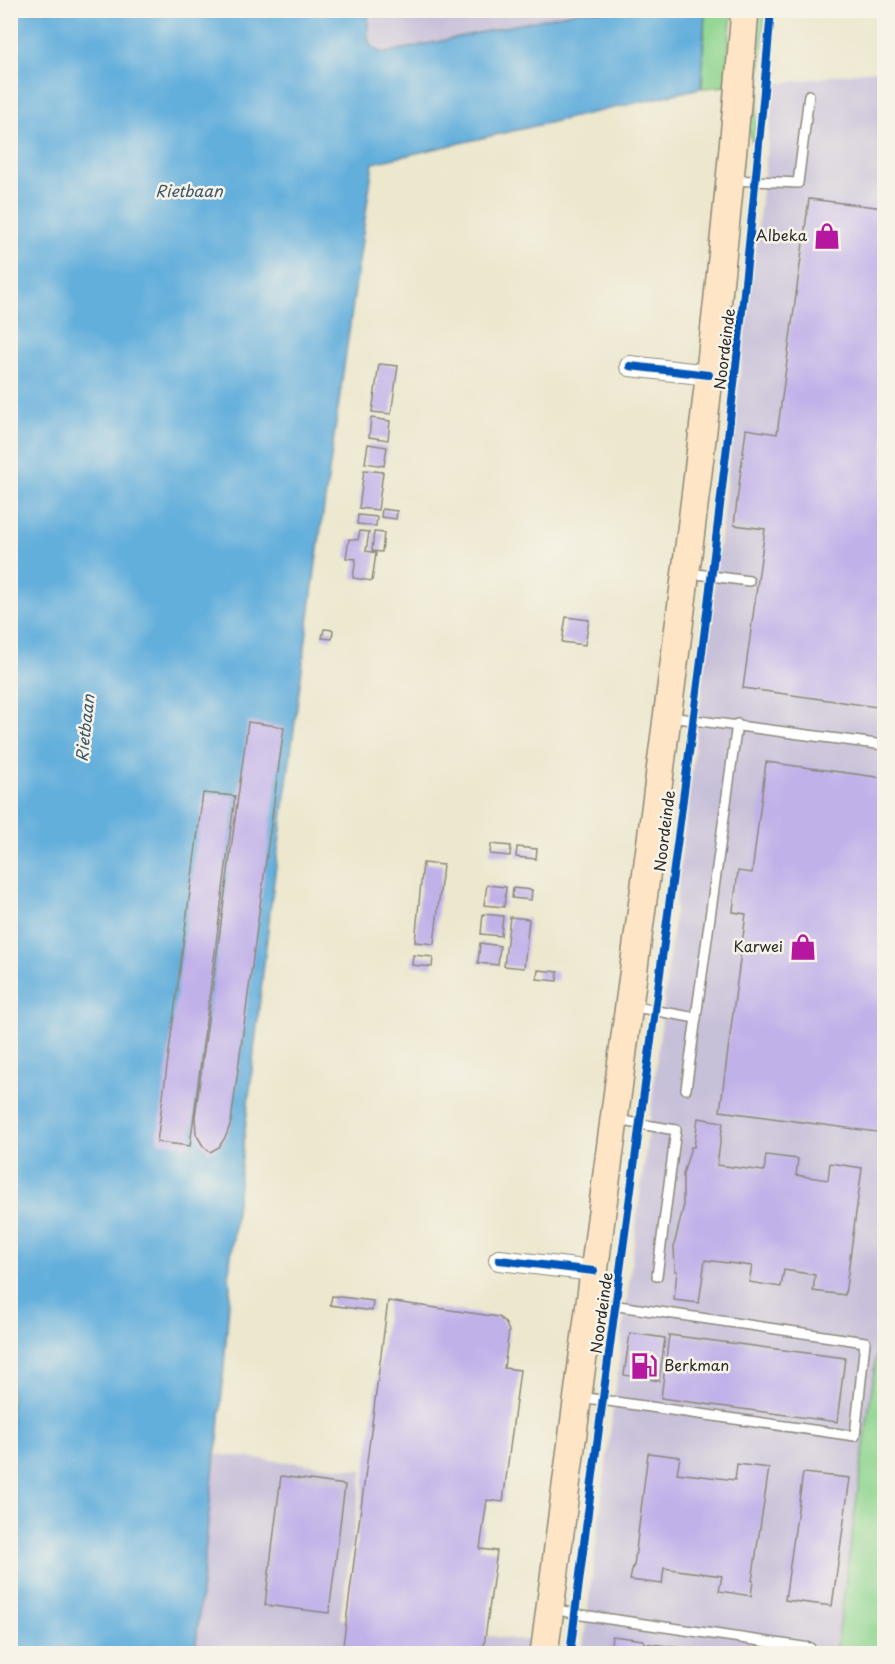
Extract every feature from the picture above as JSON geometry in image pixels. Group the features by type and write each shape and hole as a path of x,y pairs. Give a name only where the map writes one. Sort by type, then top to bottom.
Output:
{"main road":[{"name":"Noordeinde","path":"544,1653 686,573 732,180 745,10"}],"street":[{"path":"630,366 710,375"},
{"path":"498,1260 594,1271"}],"lane":[{"path":"732,180 798,183 809,95"},
{"path":"686,573 749,581"},
{"path":"668,716 885,745"},
{"path":"686,1089 737,724"},
{"path":"629,1006 696,1018"},
{"path":"614,1119 676,1130 657,1276"},
{"path":"578,1396 855,1436 865,1342 590,1302"},
{"path":"550,1608 574,1614 810,1648"}],"shaded area":[{"path":"366,11 618,11 364,71"},
{"path":"884,69 884,1653 582,1654 651,1109 775,84"},
{"path":"215,1454 363,1470 340,1619 533,1641 531,1654 195,1654"}],"green space":[{"path":"705,11 732,11 725,86 702,88"},
{"path":"757,11 765,11 754,142 752,142 748,128"},
{"path":"884,1298 884,1653 836,1653"}],"water":[{"name":"Rietbaan","path":"11,11 369,11 368,38 373,48 385,53 581,11 705,11 701,88 373,163 316,563 270,911 229,1272 230,1289 218,1443 195,1653 11,1654"}],"building":[{"path":"809,199 884,208 884,708 743,688 765,529 734,525 746,429 777,434"},
{"path":"379,364 398,366 391,414 372,412"},
{"path":"371,418 390,421 388,440 369,437"},
{"path":"368,444 387,447 384,466 365,463"},
{"path":"364,470 383,472 378,510 359,508"},
{"path":"382,509 397,511 396,519 381,517"},
{"path":"358,515 377,517 376,526 357,524"},
{"path":"360,531 369,532 366,551 376,553 372,581 353,578 356,559 346,558 349,539 358,540"},
{"path":"374,532 384,533 382,552 372,551"},
{"path":"566,617 589,620 585,645 562,642"},
{"path":"324,629 333,630 332,639 322,638"},
{"path":"248,722 284,727 231,1122 219,1147 210,1152 203,1146 196,1134 195,1117"},
{"path":"766,762 884,778 884,1133 720,1111 746,914 733,912 738,871 752,873"},
{"path":"203,793 235,796 190,1146 157,1142"},
{"path":"491,844 511,846 510,856 490,854"},
{"path":"517,847 537,849 536,859 516,857"},
{"path":"423,863 443,865 434,944 415,942"},
{"path":"487,885 506,887 504,907 484,905"},
{"path":"513,888 532,890 531,900 512,898"},
{"path":"483,914 503,916 501,936 481,934"},
{"path":"510,917 529,919 524,968 504,966"},
{"path":"480,943 500,946 498,965 478,963"},
{"path":"413,955 433,957 432,967 412,965"},
{"path":"538,970 558,972 557,981 537,979"},
{"path":"698,1118 723,1122 717,1165 764,1171 766,1155 798,1159 796,1175 828,1180 830,1163 862,1168 845,1295 813,1291 815,1275 784,1270 781,1287 749,1282 752,1266 705,1260 699,1303 674,1300 677,1271 675,1271 674,1245 683,1209 683,1174 691,1147 694,1147"},
{"path":"332,1296 373,1301 372,1311 330,1305"},
{"path":"388,1301 499,1317 509,1331 504,1368 520,1370 503,1502 487,1500 480,1549 497,1551 483,1653 342,1653"},
{"path":"630,1333 665,1338 659,1381 624,1375"},
{"path":"669,1335 845,1358 837,1422 661,1398"},
{"path":"648,1453 680,1457 677,1473 735,1480 737,1464 769,1468 751,1596 719,1591 722,1576 664,1568 662,1584 630,1580 634,1566"},
{"path":"803,1473 850,1478 832,1606 785,1600"},
{"path":"281,1476 345,1485 329,1613 265,1605"},
{"path":"612,1636 643,1640 644,1643 712,1653 610,1653"}],"cycle path":[{"path":"570,1654 705,627 730,422 771,10"},
{"path":"630,366 709,375"},
{"path":"499,1260 594,1271"}],"place":[{"name":"Albeka","path":"827,236"},
{"name":"Karwei","path":"803,947"},
{"name":"Berkman","path":"644,1366"}]}
